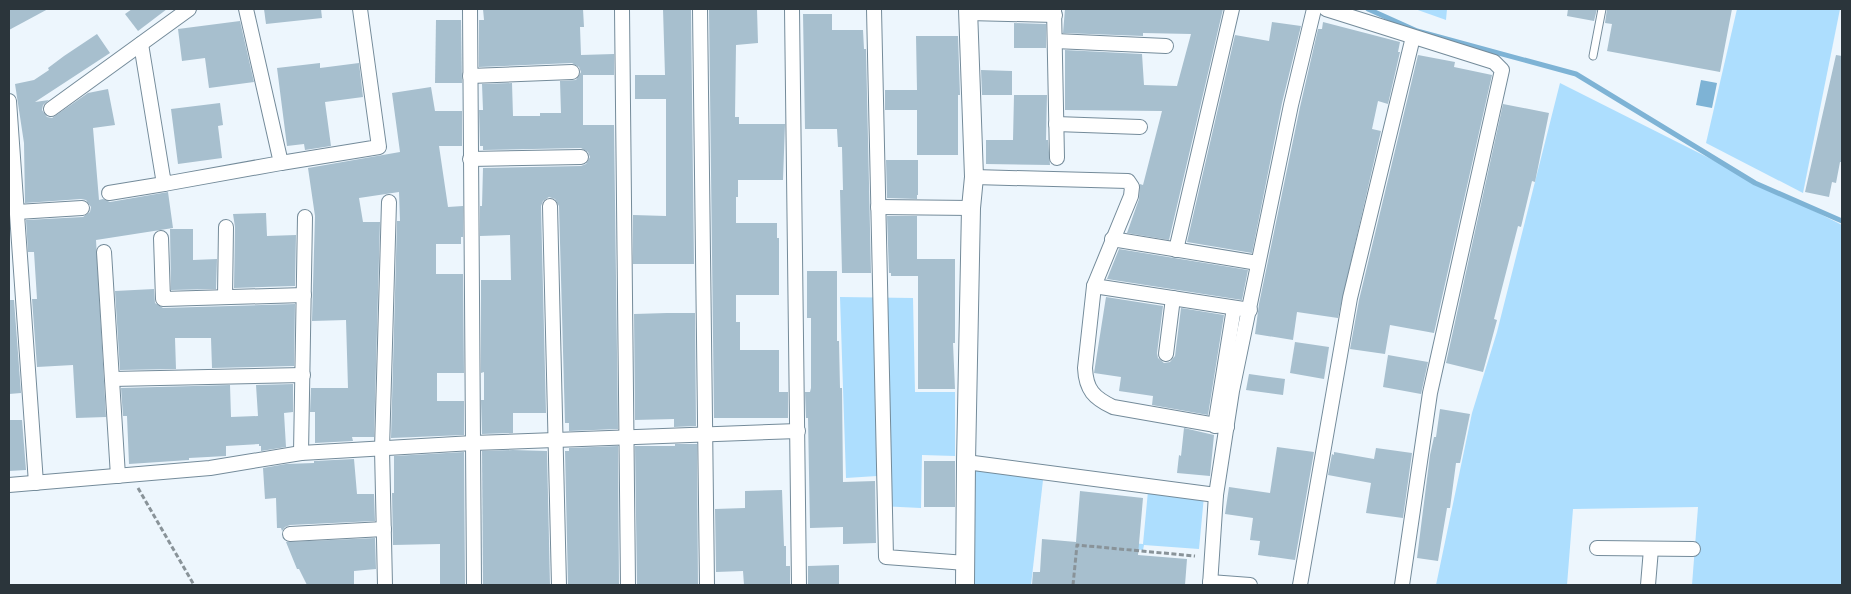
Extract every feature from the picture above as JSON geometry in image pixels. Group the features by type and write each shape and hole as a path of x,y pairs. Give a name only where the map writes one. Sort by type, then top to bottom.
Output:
{"street":[{"path":"51,109 188,9"},
{"path":"246,9 281,163"},
{"path":"109,193 379,147 360,9"},
{"path":"470,9 474,585"},
{"path":"622,9 628,585"},
{"path":"700,9 707,585"},
{"path":"792,9 799,585"},
{"path":"874,9 886,557 966,563"},
{"path":"1176,250 1232,9"},
{"path":"1221,427 1232,391 1291,105 1314,9"},
{"path":"1326,9 1494,62 1502,70 1503,74 1430,393 1402,585"},
{"path":"965,585 971,208 974,177 968,11 1054,12 1057,158"},
{"path":"1300,585 1350,298 1413,38"},
{"path":"1055,41 1166,46"},
{"path":"141,44 164,184"},
{"path":"470,76 572,72"},
{"path":"9,101 36,483"},
{"path":"1056,124 1140,127"},
{"path":"470,159 581,157"},
{"path":"974,177 1128,181 1132,187 1131,196 1094,286 1086,380 1091,391 1100,401 1113,407 1221,427"},
{"path":"385,585 382,449 390,202"},
{"path":"550,206 558,585"},
{"path":"878,207 971,208"},
{"path":"17,212 82,208"},
{"path":"302,453 305,217"},
{"path":"225,297 226,227"},
{"path":"161,238 163,299 304,295"},
{"path":"1112,239 1258,263"},
{"path":"104,252 112,379 124,475"},
{"path":"1094,286 1250,310"},
{"path":"1166,354 1173,298"},
{"path":"1234,308 1221,427 1210,584 1250,585"},
{"path":"112,379 304,375"},
{"path":"9,485 210,468 302,453 473,443 798,431"},
{"path":"966,462 1216,494"},
{"path":"290,534 384,530"},
{"path":"1597,548 1693,549"},
{"path":"1648,585 1651,548"}],"lane":[{"path":"1593,56 1602,9"}],"path":[{"path":"124,475 194,585"},
{"path":"1073,585 1076,545 1195,556"}],"shaded area":[{"path":"1415,9 1447,9 1446,20"},
{"path":"1737,9 1840,9 1803,193 1706,143"},
{"path":"1701,80 1717,83 1712,108 1696,105"},
{"path":"1560,83 1842,225 1842,585 1692,585 1698,507 1573,509 1567,585 1436,585 1472,413 1497,332"},
{"path":"840,297 913,298 915,392 955,392 955,456 922,455 921,508 879,506 877,476 846,478"},
{"path":"973,469 1043,480 1031,585 974,585"},
{"path":"1148,491 1204,496 1199,549 1144,545 1143,550 1077,544 1077,539 1143,544"}],"building":[{"path":"9,9 48,9 9,30"},
{"path":"132,9 167,9 138,31 125,14"},
{"path":"264,9 321,9 322,18 266,24"},
{"path":"483,9 583,9 584,27 580,27 581,55 614,54 614,75 583,75 583,125 614,125 618,429 569,431 569,423 565,423 559,206 555,199 549,197 543,201 541,206 546,413 513,413 513,433 482,434 481,400 484,400 484,372 481,373 481,280 511,280 510,235 480,236 483,168 581,166 586,164 590,157 588,152 581,148 483,150 483,146 480,146 479,110 483,110 482,84 512,83 513,116 540,116 540,113 561,113 560,81 576,80 581,72 579,67 572,63 479,67 479,20 484,20"},
{"path":"663,9 691,9 694,264 633,264 633,215 666,216 666,99 635,99 635,75 665,75"},
{"path":"709,9 757,9 758,43 736,45 735,117 739,117 739,124 785,124 783,180 738,180 738,197 736,197 736,223 777,223 777,238 779,238 779,295 736,295 736,322 740,322 740,350 779,350 779,392 788,392 788,418 714,418"},
{"path":"1065,9 1223,9 1169,240 1127,233 1139,199 1140,184 1143,185 1162,111 1065,110 1065,50 1142,54 1144,85 1177,86 1191,34 1143,33 1143,36 1063,33"},
{"path":"1568,9 1597,9 1594,21 1567,16"},
{"path":"1607,9 1732,9 1720,72 1607,51 1612,24 1605,23"},
{"path":"803,14 832,14 832,30 863,30 864,49 866,49 871,273 842,273 840,190 843,190 842,147 838,147 837,129 805,129"},
{"path":"436,20 461,20 462,83 435,83"},
{"path":"240,21 254,82 209,88 205,58 182,61 178,29"},
{"path":"1272,22 1301,26 1282,103 1252,253 1187,242 1235,35 1269,41"},
{"path":"1323,22 1400,42 1398,52 1400,52 1388,104 1378,101 1372,129 1381,131 1338,318 1297,312 1293,340 1255,334 1259,304 1300,107 1318,29 1322,29"},
{"path":"1014,23 1046,24 1046,48 1014,48"},
{"path":"97,34 110,53 35,102 49,100 43,105 42,110 47,117 52,118 88,93 108,89 115,125 93,128 99,200 103,199 110,202 168,192 173,228 96,240 106,417 76,418 73,365 37,367 32,299 37,299 34,252 28,252 26,220 83,217 90,212 91,207 86,200 81,199 25,203 24,143 15,84 34,80 49,70 48,68 64,56"},
{"path":"916,36 958,36 960,95 958,95 958,155 917,155 917,110 885,110 885,90 917,90"},
{"path":"1418,55 1455,62 1454,67 1492,75 1434,333 1390,325 1385,354 1350,349 1359,300"},
{"path":"1836,55 1842,56 1842,162 1840,162 1836,183 1832,182 1829,197 1805,192"},
{"path":"320,63 320,68 359,63 363,97 325,102 331,146 305,150 304,144 287,146 277,68"},
{"path":"981,70 1012,71 1012,95 982,95"},
{"path":"431,87 435,111 462,111 462,146 439,146 448,207 463,206 463,237 461,237 461,244 436,244 436,274 463,274 464,373 437,373 437,401 464,401 464,435 391,438 397,221 400,221 399,192 359,198 363,222 380,222 374,437 352,437 353,441 315,443 315,412 310,412 311,388 348,388 346,320 312,321 315,216 308,168 400,152 392,93"},
{"path":"1014,95 1047,95 1046,140 1048,140 1050,165 986,164 986,140 1013,140"},
{"path":"220,103 223,125 218,126 222,158 178,164 171,109"},
{"path":"1503,104 1549,113 1535,182 1532,181 1521,227 1518,226 1494,319 1497,320 1483,372 1446,363"},
{"path":"886,160 918,160 917,199 887,198"},
{"path":"266,213 267,236 296,235 295,286 234,288 235,227 233,214"},
{"path":"887,216 917,216 917,259 955,259 955,343 953,343 955,389 918,389 918,276 891,276 891,273 889,273"},
{"path":"170,229 193,229 193,260 217,259 216,289 171,290"},
{"path":"1119,249 1248,270 1242,300 1107,279"},
{"path":"807,271 837,271 837,341 839,341 840,388 842,388 843,482 875,481 876,543 843,544 843,527 810,528 808,418 806,418 805,392 810,392 811,388 811,318 807,318"},
{"path":"154,289 155,303 163,308 295,304 294,366 212,368 211,338 175,338 176,369 120,370 115,291"},
{"path":"1106,297 1163,306 1157,353 1158,358 1164,363 1170,362 1175,356 1181,308 1224,315 1208,415 1152,405 1153,396 1119,391 1121,377 1094,373"},
{"path":"9,300 14,300 21,393 9,394"},
{"path":"695,313 696,426 674,427 674,419 635,420 634,314"},
{"path":"1295,342 1329,347 1324,379 1290,373"},
{"path":"1388,355 1428,362 1421,394 1383,387"},
{"path":"1249,374 1285,379 1283,395 1246,390"},
{"path":"293,384 293,412 284,413 286,447 261,451 259,444 226,446 226,456 129,464 127,416 123,416 121,388 230,385 231,417 258,416 256,385"},
{"path":"1440,409 1470,414 1460,463 1456,463 1450,508 1447,508 1438,561 1417,558 1430,455 1434,437 1436,437"},
{"path":"9,420 22,420 26,470 9,471"},
{"path":"1184,428 1214,435 1210,476 1177,473"},
{"path":"675,444 697,444 698,585 637,585 635,446 675,446"},
{"path":"618,446 619,585 568,585 565,451 569,451 569,448"},
{"path":"1277,447 1314,452 1295,560 1258,555 1260,541 1250,540 1253,518 1225,514 1229,487 1270,493"},
{"path":"1376,448 1412,453 1403,518 1366,513 1371,483 1328,475 1334,452 1374,459"},
{"path":"482,451 547,451 550,585 483,585"},
{"path":"464,452 465,585 440,585 440,544 393,545 392,493 394,493 394,456"},
{"path":"354,459 357,494 374,494 375,521 290,525 282,531 281,528 277,528 276,498 265,499 263,468 286,464 314,463 314,461"},
{"path":"924,461 955,461 955,507 924,507"},
{"path":"782,490 784,546 786,546 786,566 790,566 790,585 744,585 743,571 716,572 715,509 745,508 745,491"},
{"path":"1080,491 1143,498 1138,555 1187,559 1185,585 1032,585 1033,572 1040,572 1042,539 1076,542"},
{"path":"375,538 376,569 354,571 354,585 307,585 299,569 297,569 286,542"},
{"path":"839,565 839,585 808,585 808,566"}],"waterway":[{"path":"1368,9 1417,31 1576,74 1755,183 1842,221"}]}
